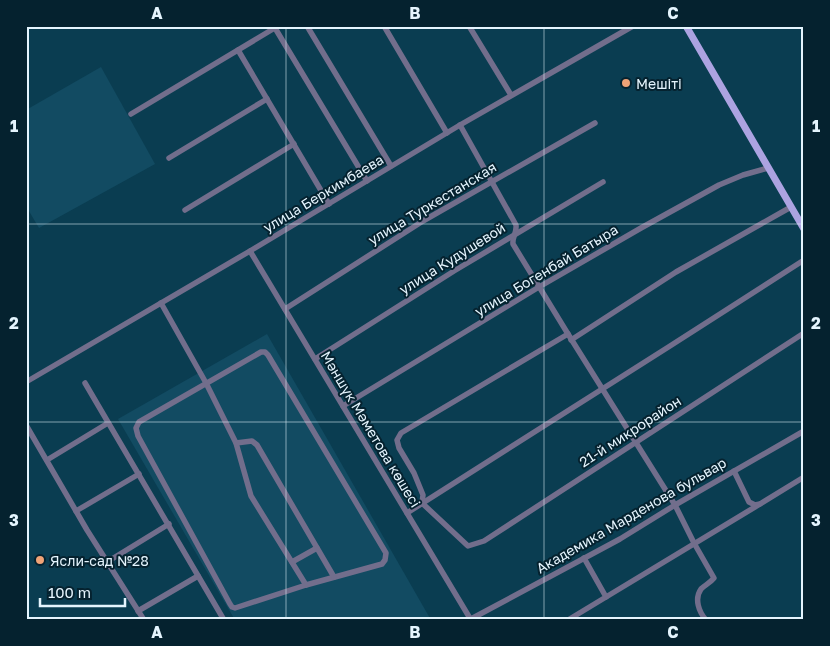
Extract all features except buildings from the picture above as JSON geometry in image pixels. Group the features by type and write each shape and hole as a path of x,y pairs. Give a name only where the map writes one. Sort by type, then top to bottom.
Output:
{"main road":[{"path":"686,26 804,229"}],"street":[{"path":"307,26 391,166"},
{"path":"384,26 448,133"},
{"path":"469,26 511,96"},
{"name":"улица Беркимбаева","path":"26,382 460,125 632,26"},
{"path":"131,114 277,27 366,181"},
{"path":"238,50 329,204"},
{"path":"169,158 267,99"},
{"name":"улица Туркестанская","path":"285,309 423,221 595,123"},
{"path":"460,125 516,226 513,244 675,505 714,578 702,588 698,596 699,611 706,620"},
{"path":"185,210 294,144"},
{"name":"улица Богенбай Батыра","path":"343,406 539,287 641,228 719,185 743,175 768,168"},
{"name":"улица Кудушевой","path":"315,359 516,233 604,182"},
{"path":"571,340 676,272 791,207"},
{"name":"Мәншүк Мәметова көшесі","path":"250,251 470,620"},
{"path":"407,513 804,260"},
{"path":"161,303 206,383 236,443 251,496 306,585"},
{"name":"21-й микрорайон","path":"422,503 468,546 484,541 804,333"},
{"path":"422,503 423,495 414,472 399,448 397,440 401,433 568,334"},
{"path":"261,352 265,352 386,554 382,564 334,577 235,608 232,607 138,436 136,428 139,422 261,352"},
{"path":"85,383 224,620"},
{"path":"46,460 108,423"},
{"path":"26,425 76,511 144,620"},
{"name":"Академика Марденова бульвар","path":"470,620 620,539 804,431"},
{"path":"236,443 252,441 257,445 334,577"},
{"path":"734,471 749,502 755,505 760,504"},
{"path":"76,511 139,474"},
{"path":"568,620 804,477"},
{"path":"108,562 169,524"},
{"path":"292,562 317,548"},
{"path":"584,558 606,597"},
{"path":"138,611 198,576"}],"shaded area":[{"path":"101,67 155,164 39,228 26,206 26,110"},
{"path":"267,334 431,620 235,620 118,419"}],"place":[{"name":"Мешіті","path":"626,83"},
{"name":"Ясли-сад №28","path":"40,560"}]}
